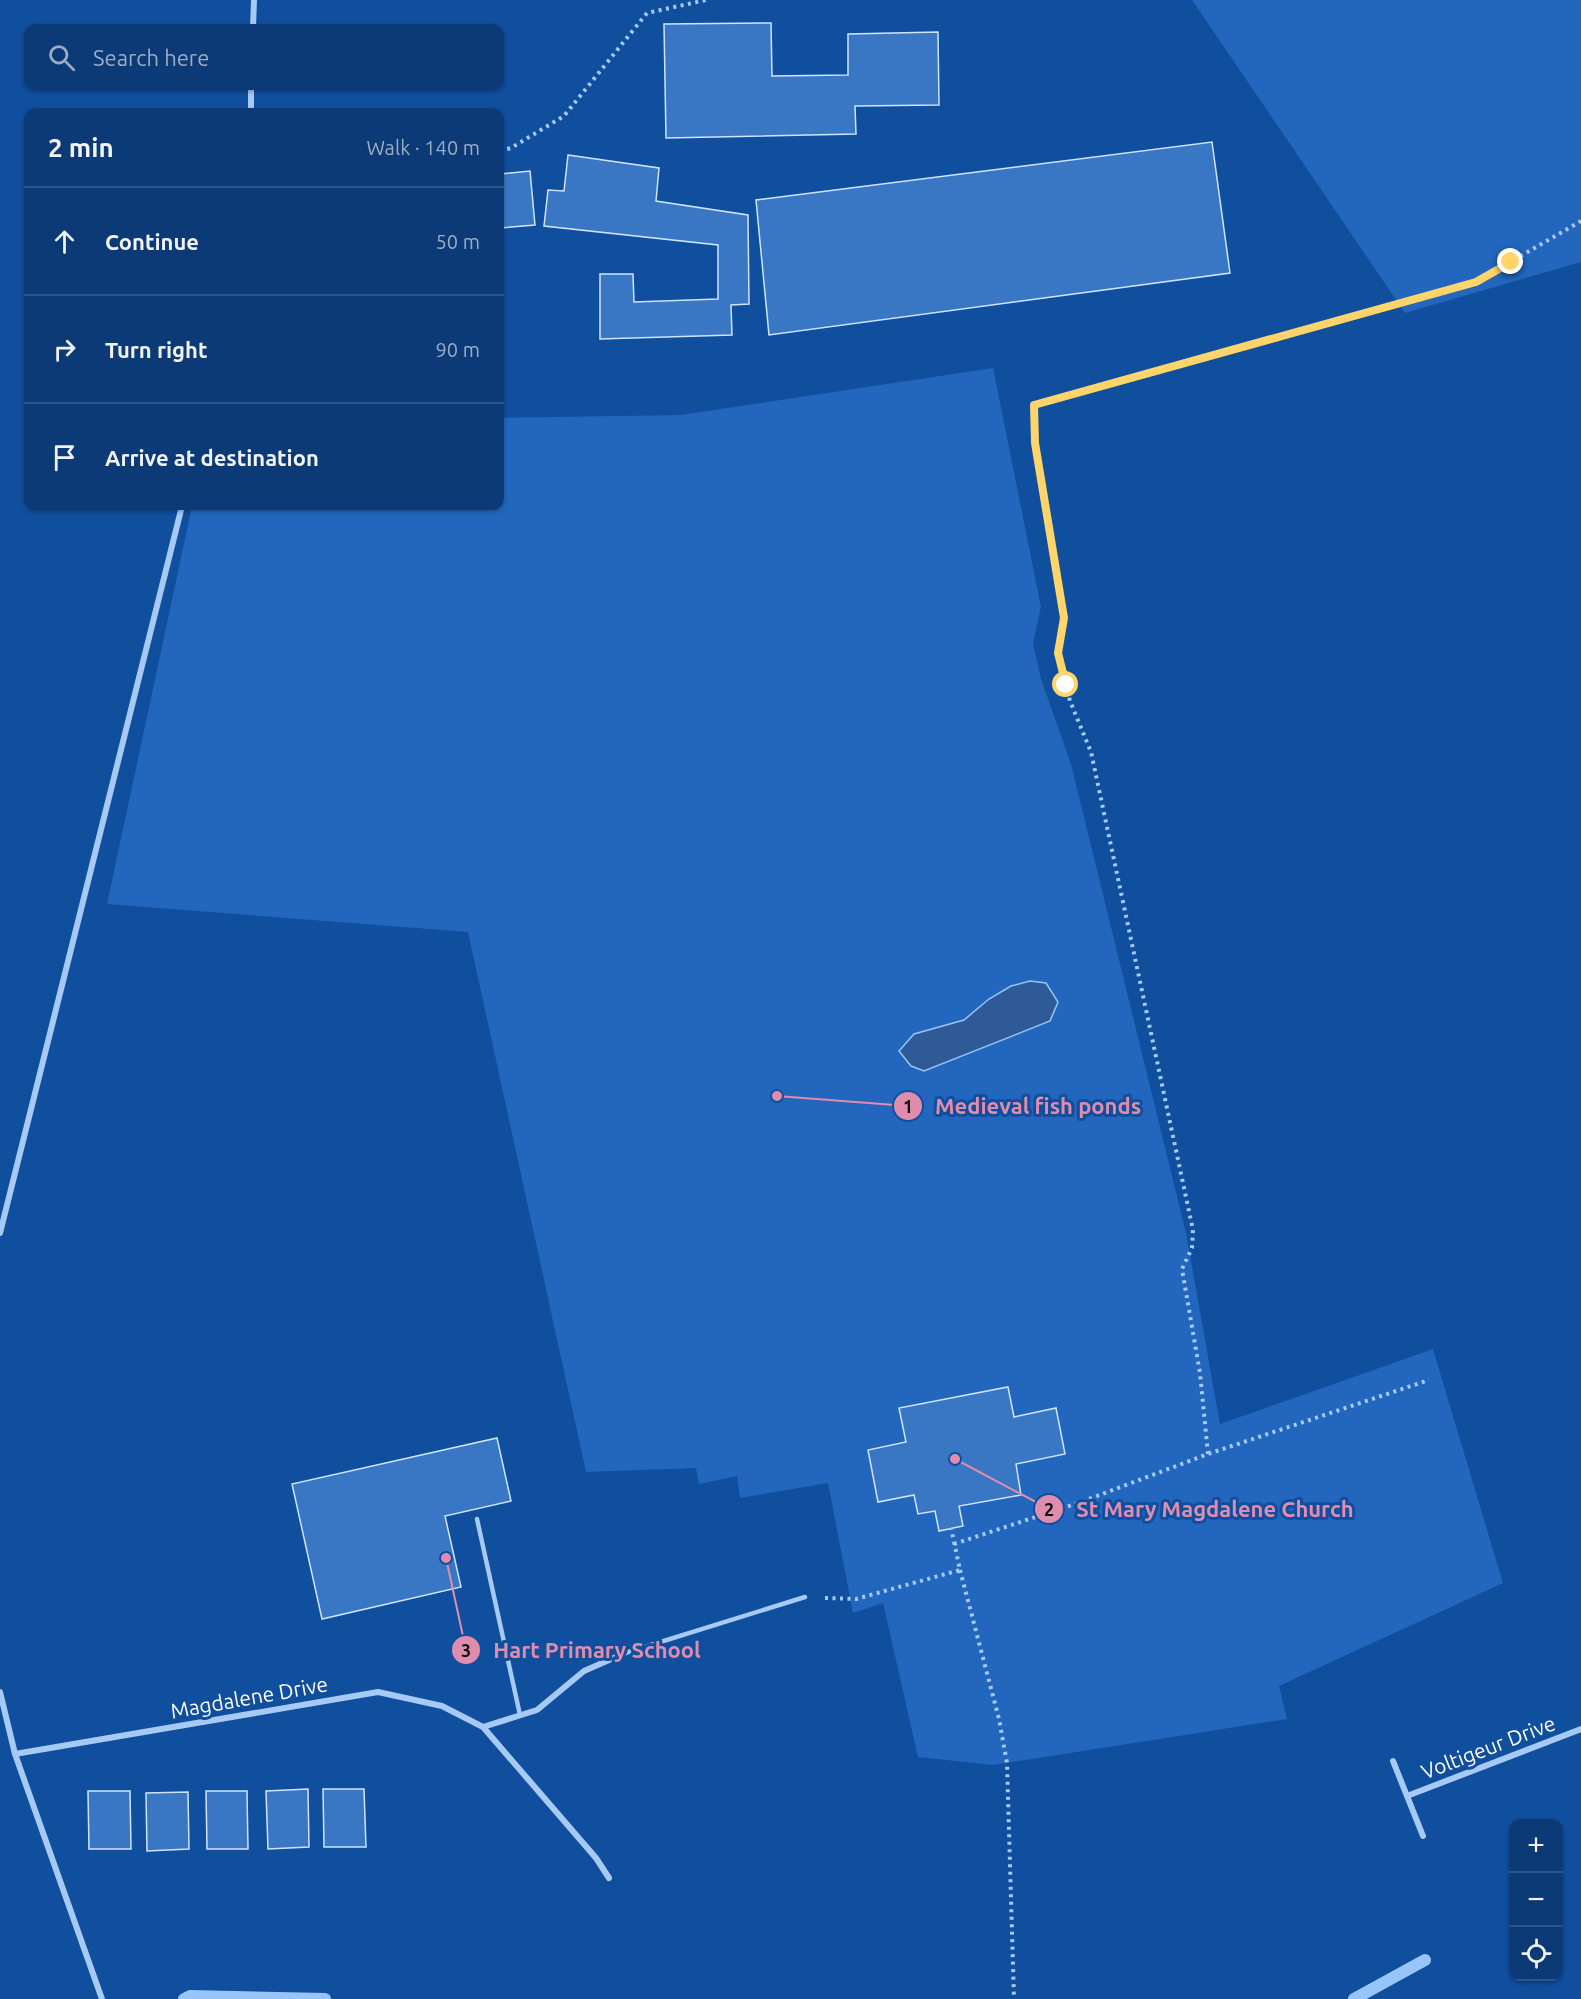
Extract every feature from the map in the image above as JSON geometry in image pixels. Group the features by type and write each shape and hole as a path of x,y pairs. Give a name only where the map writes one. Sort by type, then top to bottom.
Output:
{"street":[{"path":"253,24 254,0"},
{"path":"251,90 251,108"},
{"path":"0,1233 181,510"},
{"path":"483,1727 537,1710 584,1671 625,1653"},
{"path":"0,1692 15,1754 102,1999"},
{"name":"Magdalene Drive","path":"15,1754 378,1692 442,1706 483,1727 596,1858 609,1878"},
{"name":"Voltigeur Drive","path":"1407,1796 1581,1729"},
{"path":"1393,1761 1423,1836"}],"lane":[{"path":"477,1519 520,1715"},
{"path":"625,1653 805,1597"}],"path":[{"path":"504,150 512,148 564,116 647,13 706,0"},
{"path":"1208,1454 1200,1373 1182,1269 1192,1248 1193,1230 1090,752 1070,700 1058,653 1064,618 1035,443 1034,405 1476,282 1581,221"},
{"path":"954,1544 1081,1502 1208,1454 1429,1380"},
{"path":"951,1528 999,1719 1007,1763 1014,1999"},
{"path":"805,1597 856,1599 960,1570"}],"shaded area":[{"path":"1192,0 1581,0 1581,262 1405,313"},
{"path":"993,368 1041,607 1033,643 1041,679 1071,764 1186,1233 1220,1424 1433,1349 1503,1583 1279,1686 1287,1719 993,1765 918,1757 883,1603 853,1613 828,1483 740,1498 737,1476 699,1484 696,1468 586,1472 468,932 107,904 191,510 504,510 504,418 681,415"},
{"path":"1030,981 1046,983 1058,1002 1050,1021 924,1071 911,1066 899,1051 914,1034 964,1020 989,999 1011,986"}],"building":[{"path":"771,23 772,76 848,75 848,34 938,32 939,105 855,106 856,134 666,138 664,24"},
{"path":"1212,142 1230,273 769,335 756,200"},
{"path":"568,155 659,168 656,201 748,215 749,304 731,305 732,335 600,339 600,274 633,274 634,302 718,299 718,245 544,226 548,190 564,191"},
{"path":"530,171 535,225 504,228 504,174"},
{"path":"1008,1387 1014,1417 1056,1408 1065,1454 1016,1464 1021,1495 959,1506 963,1526 939,1531 935,1511 918,1514 914,1495 878,1502 868,1450 906,1442 899,1408"},
{"path":"497,1438 511,1501 445,1516 461,1587 322,1619 292,1484"},
{"path":"308,1789 309,1847 268,1849 266,1791"},
{"path":"323,1789 364,1789 366,1847 324,1847"},
{"path":"88,1791 130,1791 131,1849 89,1849"},
{"path":"206,1791 247,1791 248,1849 207,1849"},
{"path":"188,1792 189,1849 147,1851 146,1793"}],"waterway":[{"path":"1354,1999 1425,1960"},
{"path":"184,1999 190,1996 325,1999"}],"place":[{"name":"Medieval fish ponds","path":"777,1096"},
{"name":"St Mary Magdalene Church","path":"955,1459"},
{"name":"Hart Primary School","path":"446,1558"}],"route":[{"path":"1066,685 1058,653 1064,618 1035,443 1034,405 1476,282 1511,262"}]}
